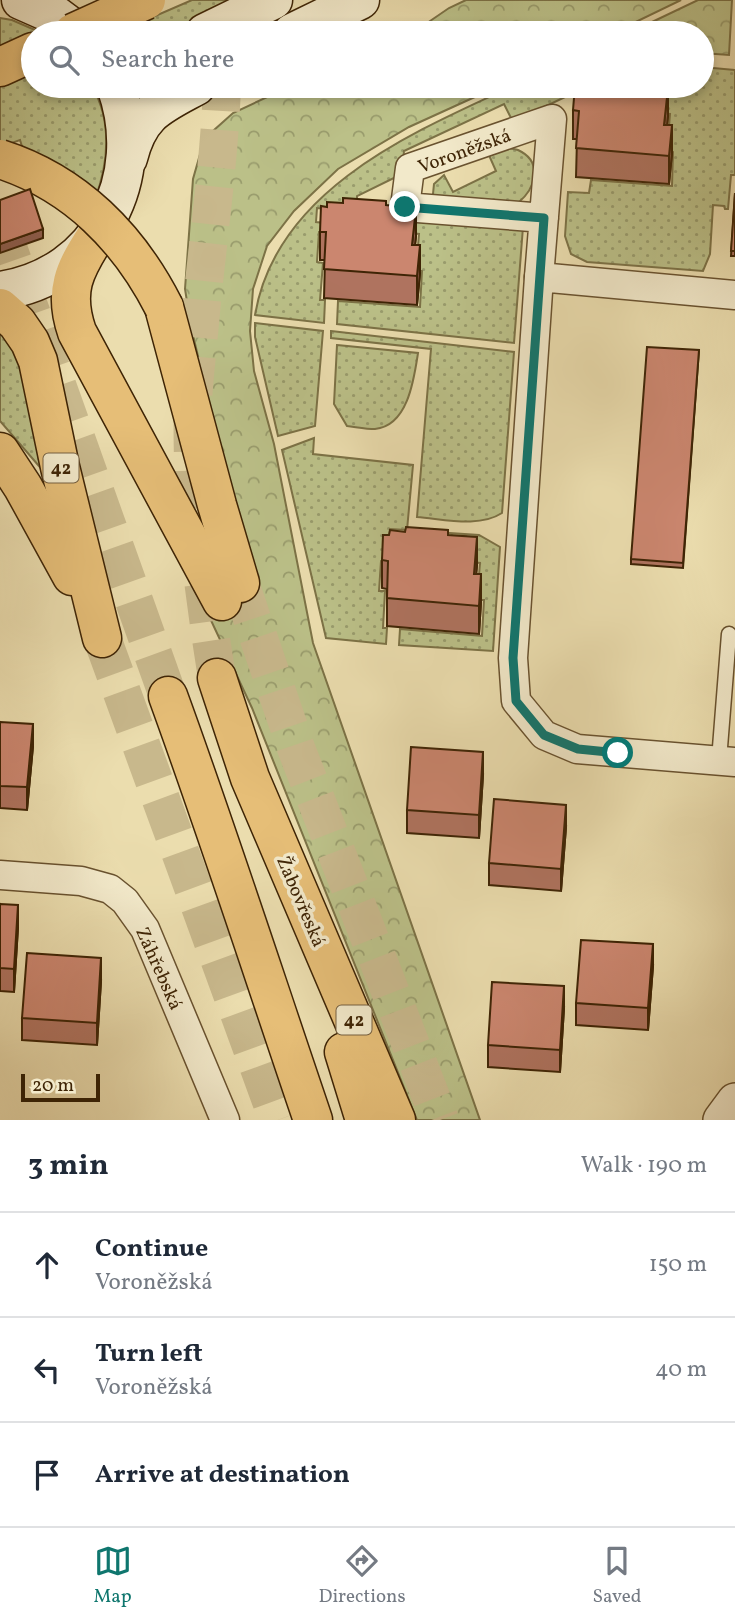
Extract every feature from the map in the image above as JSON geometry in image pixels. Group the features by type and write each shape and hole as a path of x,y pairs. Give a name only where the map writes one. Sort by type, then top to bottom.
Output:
{"highway":[{"path":"100,21 146,0"},
{"path":"0,67 21,57"},
{"path":"0,159 36,173 60,187 103,220 138,261 164,307 217,505 231,592 74,324 70,298 74,274 96,236"},
{"name":"42","path":"0,308 18,323 38,361 60,467 102,638 58,548 0,452"},
{"name":"Žabovřeská","path":"217,678 250,778 396,1120"},
{"name":"42","path":"169,696 218,833 313,1120"},
{"name":"42","path":"311,921 330,1005 365,1120"},
{"name":"42","path":"255,950 301,1023 343,1120"}],"main road":[{"path":"21,0 63,21"},
{"path":"230,21 273,0"},
{"path":"317,21 360,0"},
{"path":"119,98 128,131 125,174"},
{"path":"0,291 31,284 49,275 72,260 96,236 110,214 125,174 132,142 143,121 153,109 174,98"}],"street":[{"name":"Voroněžská","path":"544,218 405,207 410,168 552,119 513,658 516,701 544,735 578,749 727,761"},
{"path":"539,277 735,295"},
{"name":"Záhřebská","path":"0,876 81,881 110,889 125,901 145,929 225,1120"},
{"path":"722,1120 735,1101"}],"lane":[{"path":"727,761 729,634"}],"green space":[{"path":"192,0 237,0 193,21 144,21"},
{"path":"466,0 681,0 638,21 430,21"},
{"path":"698,0 732,0 729,55 714,54 714,21 654,21"},
{"path":"0,18 21,24 21,98 98,98 103,113 106,142 103,171 95,199 26,159 20,140 0,147"},
{"path":"714,68 735,70 735,175 731,175 728,209 713,205 710,254 703,271 587,262 571,254 565,236 568,192 589,193 591,180 672,186 673,152 667,151 670,114 641,112 625,98 714,98"},
{"path":"265,98 473,98 409,127 338,169 294,211 267,246 253,289 250,331 254,371 274,444 313,643 480,1120 417,1120 252,708 208,614 250,573 191,327 185,289 193,179 201,151 213,131 233,113"},
{"path":"488,98 563,98 513,122 504,104 404,151 402,174 357,196 357,209 523,227 514,343 337,324 338,301 420,307 422,271 416,270 419,234 390,231 370,213 317,208 316,222 344,225 319,232 317,262 323,263 320,300 325,300 324,323 255,315 268,271 290,233 319,200 354,171 433,124"},
{"path":"501,148 518,150 526,155 534,168 529,190 518,203 437,199 433,194 434,184 444,175 453,192 496,171 488,153"},
{"path":"255,323 323,331 315,426 278,436 255,337"},
{"path":"0,326 15,342 45,473 0,421"},
{"path":"331,331 514,352 502,513 493,518 472,521 417,517 431,349 331,338"},
{"path":"337,345 418,353 407,400 395,420 375,429 347,426 334,404"},
{"path":"314,438 313,454 413,465 407,530 390,529 387,560 381,561 379,591 385,591 383,628 387,628 386,644 326,638 282,450"},
{"path":"420,531 479,535 500,547 493,651 399,645 400,629 482,636 484,600 477,600 480,563 450,560"}],"building":[{"path":"574,98 667,98 664,125 672,125 669,156 576,148 579,111 573,110"},
{"path":"30,189 43,229 0,244 0,200"},
{"path":"735,193 735,251 731,251"},
{"path":"343,198 386,201 386,205 416,208 412,245 420,245 417,276 324,269 326,232 320,232 321,206 327,207 327,202 343,203"},
{"path":"647,347 699,350 683,563 631,559"},
{"path":"406,527 448,530 448,535 477,537 474,574 481,574 479,606 387,598 388,561 382,560 383,535 389,535 390,530 405,532"},
{"path":"0,722 33,724 27,787 0,786"},
{"path":"411,747 483,752 479,815 407,810"},
{"path":"494,799 566,805 561,869 489,863"},
{"path":"0,904 18,905 14,969 0,968"},
{"path":"581,940 653,944 648,1008 576,1003"},
{"path":"27,953 101,958 97,1023 22,1018"},
{"path":"492,982 564,986 560,1050 488,1045"}],"tunnel":[{"path":"217,678 199,541 193,403 221,98"},
{"path":"0,225 168,696"},
{"path":"240,583 296,748 440,1120"},
{"path":"102,638 278,1120"}],"route":[{"path":"405,207 544,218 513,658 516,701 544,735 578,749 618,753"}]}
